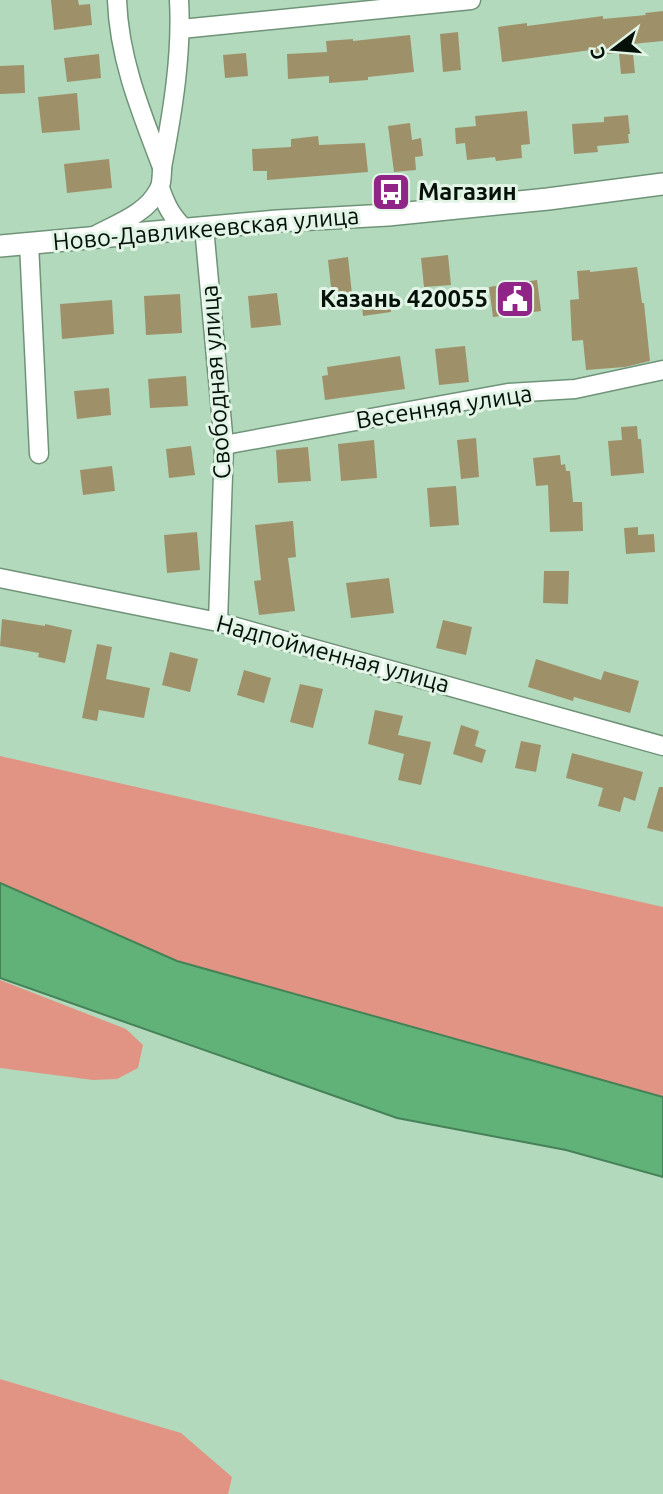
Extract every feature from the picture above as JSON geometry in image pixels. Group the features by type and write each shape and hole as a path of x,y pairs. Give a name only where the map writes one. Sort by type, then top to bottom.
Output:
{"street":[{"path":"117,0 127,72 162,167"},
{"path":"179,0 181,29 160,188 166,207 175,219 194,228"},
{"path":"181,29 471,0"},
{"name":"Ново-Давликеевская улица","path":"0,246 277,221 400,214 663,184"},
{"path":"91,237 130,218 148,205 160,188"},
{"name":"Свободная улица","path":"194,228 224,445 218,622"},
{"path":"29,243 39,454"},
{"name":"Весенняя улица","path":"224,445 508,393 575,389 663,370"},
{"name":"Надпойменная улица","path":"0,578 218,622 663,746"}],"shaded area":[{"path":"0,756 663,907 663,1097 177,961 0,883"},
{"path":"0,883 177,961 663,1097 663,1177 566,1150 397,1118 0,978"},
{"path":"0,980 126,1029 143,1045 138,1068 117,1079 93,1080 0,1068"},
{"path":"0,1379 181,1433 232,1477 228,1494 0,1494"}],"building":[{"path":"51,0 78,0 79,5 90,4 92,25 54,30"},
{"path":"663,11 663,41 632,44 635,73 621,74 619,53 592,55 591,50 502,62 498,27 603,16 603,19 646,15 645,13"},
{"path":"458,32 461,70 443,72 440,34"},
{"path":"410,35 414,72 329,83 329,76 288,79 287,54 327,52 326,41"},
{"path":"246,53 248,76 225,78 223,55"},
{"path":"99,54 101,78 67,82 64,58"},
{"path":"24,65 25,93 0,94 0,66"},
{"path":"77,93 80,130 42,133 38,97"},
{"path":"527,111 530,144 521,145 522,158 467,160 465,143 456,144 455,128 476,126 475,116"},
{"path":"628,115 629,143 597,146 598,152 574,154 572,124 604,122 604,117"},
{"path":"410,123 412,140 421,138 423,156 415,157 416,170 394,172 388,126"},
{"path":"318,136 319,145 365,143 368,172 267,180 267,171 253,171 252,149 291,147 291,139"},
{"path":"109,159 112,188 67,193 64,164"},
{"path":"448,255 451,285 424,287 421,258"},
{"path":"348,257 352,294 332,296 328,260"},
{"path":"637,267 650,361 625,367 586,370 583,340 572,341 570,300 579,299 577,271"},
{"name":"Казань 420055","path":"537,280 541,311 493,317 489,287"},
{"path":"390,292 391,312 363,316 361,295"},
{"path":"277,293 281,325 251,328 248,296"},
{"path":"180,294 182,333 146,335 144,296"},
{"path":"112,300 114,334 62,339 60,304"},
{"path":"465,346 469,382 439,385 435,349"},
{"path":"400,356 405,389 325,400 322,376 328,375 327,367"},
{"path":"186,376 188,406 150,408 148,379"},
{"path":"109,388 111,415 77,419 74,391"},
{"path":"637,426 644,473 611,476 608,441 622,440 621,427"},
{"path":"476,438 479,477 461,479 457,440"},
{"path":"374,440 377,478 341,481 338,444"},
{"path":"191,446 195,475 169,478 166,449"},
{"path":"308,447 311,481 278,483 276,450"},
{"path":"560,455 561,465 565,464 566,471 570,471 573,502 582,502 583,531 550,532 548,485 536,486 533,458"},
{"path":"112,466 115,491 83,495 80,470"},
{"path":"456,486 459,525 430,527 427,488"},
{"path":"293,521 296,557 288,558 295,611 259,615 254,581 261,580 255,525"},
{"path":"638,527 638,535 654,534 655,552 626,554 624,528"},
{"path":"197,532 200,570 167,573 164,535"},
{"path":"544,571 569,571 568,604 543,603"},
{"path":"389,578 394,613 351,618 346,583"},
{"path":"2,619 72,630 65,663 38,657 39,653 0,646"},
{"path":"443,620 472,627 466,655 436,648"},
{"path":"97,644 112,647 106,679 150,688 144,718 99,710 97,721 82,718"},
{"path":"170,652 198,659 190,692 162,685"},
{"path":"536,659 601,680 604,671 639,681 630,713 574,697 573,701 528,687"},
{"path":"244,670 271,678 264,703 237,695"},
{"path":"300,684 323,689 313,728 290,722"},
{"path":"375,710 403,716 398,735 431,742 421,785 398,780 404,754 368,744"},
{"path":"461,725 479,731 475,746 486,750 482,763 453,754"},
{"path":"521,741 541,745 536,772 515,768"},
{"path":"572,753 643,772 635,801 624,797 620,812 598,806 603,788 566,778"},
{"path":"659,787 663,787 663,832 647,828"}],"place":[{"name":"Магазин","path":"391,192"},
{"name":"Казань 420055","path":"515,299"}]}
